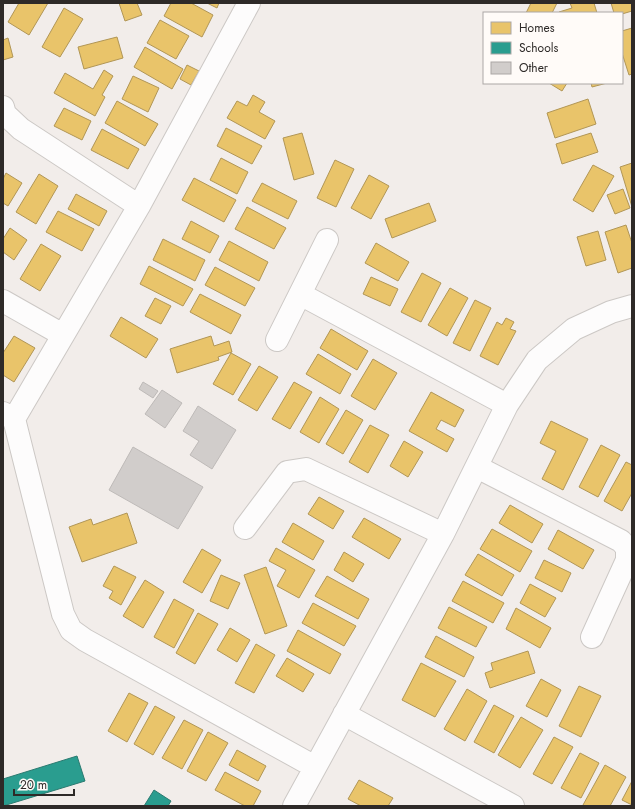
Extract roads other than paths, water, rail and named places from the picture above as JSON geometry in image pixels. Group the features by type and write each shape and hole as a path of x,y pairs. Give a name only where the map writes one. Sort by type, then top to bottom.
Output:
{"street":[{"path":"249,3 139,206 63,335 8,416 63,614 71,630 85,640 127,664 315,767"},
{"path":"3,107 5,114 21,129 139,206"},
{"path":"277,340 327,240"},
{"path":"300,294 507,405"},
{"path":"3,301 63,335"},
{"path":"294,806 443,534 507,405 537,360 574,329 611,312 632,306"},
{"path":"477,467 621,541 627,548 627,560 592,636"},
{"path":"245,528 288,472 306,469 443,534"},
{"path":"344,714 485,800 513,806"}]}
